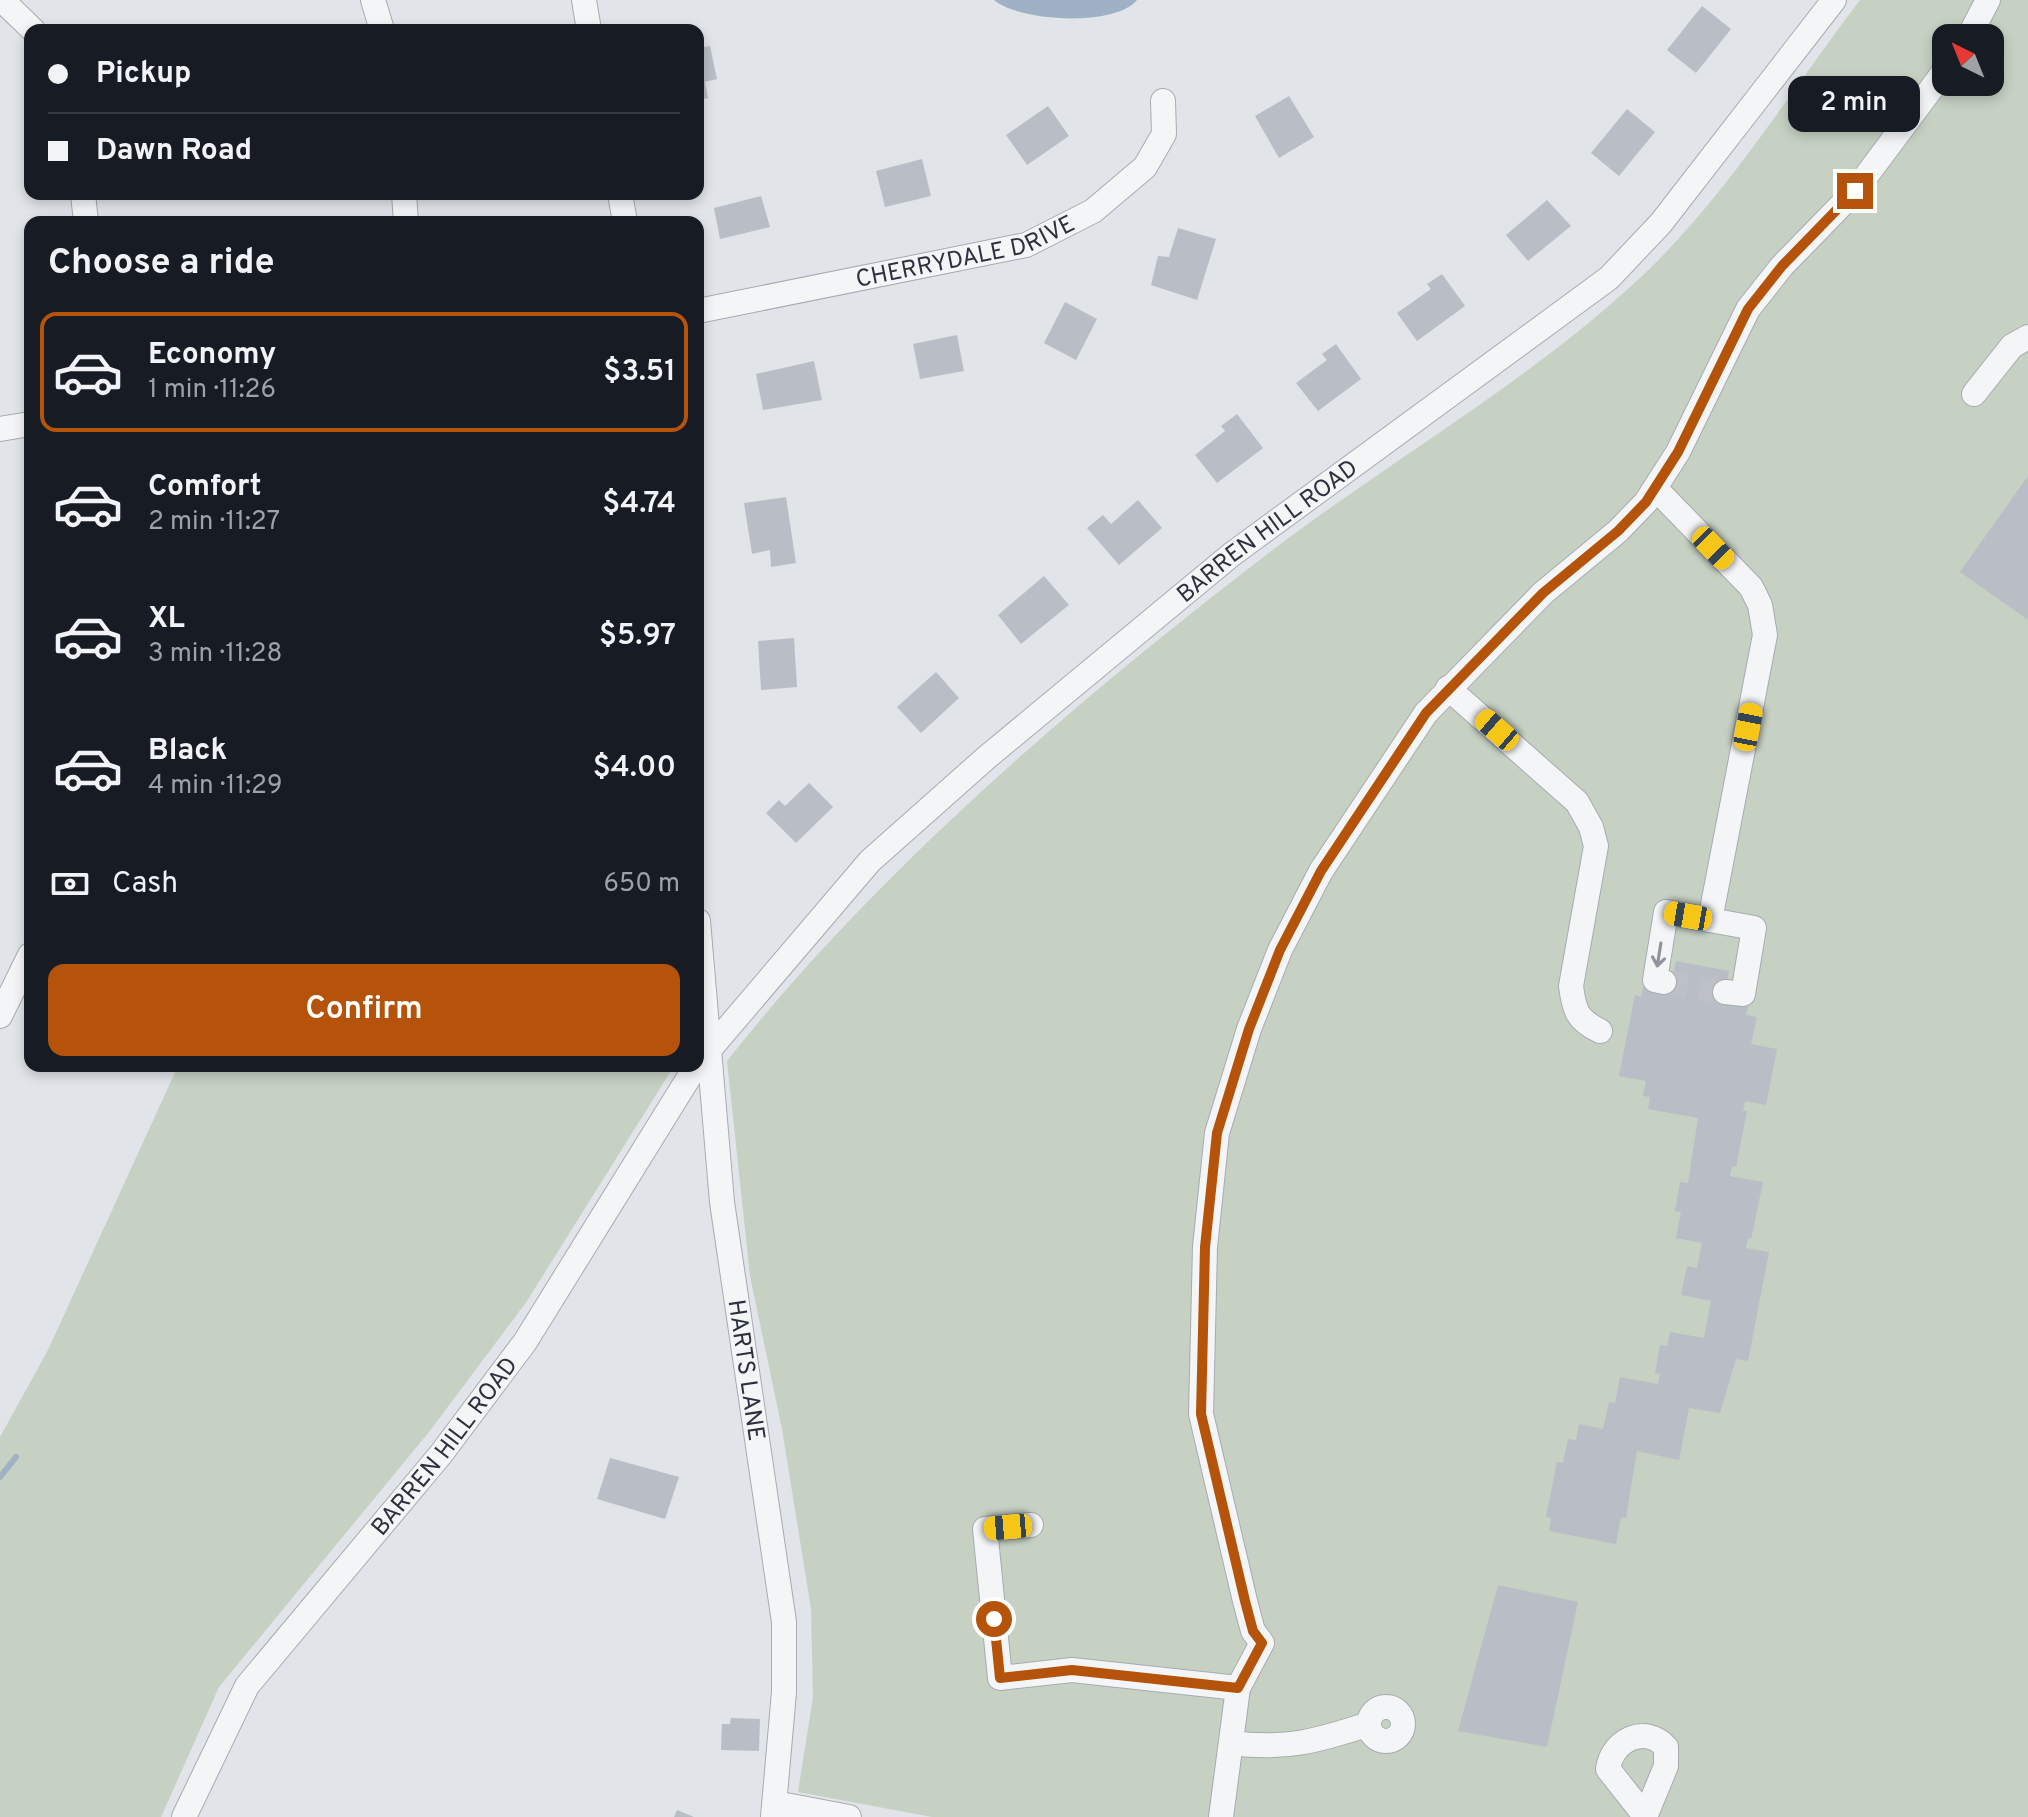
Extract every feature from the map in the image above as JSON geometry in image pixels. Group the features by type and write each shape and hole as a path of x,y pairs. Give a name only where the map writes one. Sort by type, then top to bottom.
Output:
{"street":[{"path":"2,0 27,24"},
{"path":"373,0 380,24"},
{"path":"584,0 588,24"},
{"name":"BARREN HILL ROAD","path":"704,1055 870,861 986,758 1231,555 1609,278 1661,223 1834,0"},
{"path":"1975,24 1988,0"},
{"path":"1221,1817 1238,1688 1262,1643 1253,1631 1249,1616 1201,1414 1205,1247 1217,1133 1249,1029 1280,950 1321,871 1426,713 1543,593 1634,516 1656,489 1678,452 1748,309 1792,255 1855,191 1932,88"},
{"name":"CHERRYDALE DRIVE","path":"704,310 1026,245 1093,211 1145,167 1164,134 1163,101"},
{"path":"1974,394 2012,346 2028,337"},
{"path":"0,429 24,425"},
{"path":"1656,489 1751,587 1760,605 1765,635 1710,920"},
{"path":"1448,688 1577,802 1591,827 1596,846 1571,986 1574,1008 1581,1022 1600,1031"},
{"path":"1664,982 1655,980 1666,912 1754,928 1743,994 1725,992"},
{"path":"0,1016 24,967"},
{"name":"BARREN HILL ROAD","path":"184,1817 247,1686 441,1454 525,1342 693,1072"},
{"name":"HARTS LANE","path":"702,1072 784,1622 784,1692 774,1810"},
{"path":"1031,1525 985,1529 1000,1678 1072,1670 1238,1688"},
{"path":"1231,1743 1269,1748 1314,1742 1369,1724"},
{"path":"774,1810 849,1817"}],"green space":[{"path":"1860,0 2028,0 2028,1817 932,1817 798,1792 813,1697 811,1609 782,1429 750,1276 727,1061 848,922 983,790 1126,667 1270,552 1507,386 1598,315 1672,246 1756,143"},
{"path":"175,1072 670,1072 527,1301 429,1432 219,1687 161,1817 0,1817 0,1437 48,1350"}],"water":[{"path":"994,0 1137,0 1126,9 1109,14 1067,18 1024,13"}],"building":[{"path":"1702,6 1731,29 1696,73 1667,50"},
{"path":"710,46 717,79 705,82 708,98 704,99 704,47"},
{"path":"1289,96 1314,137 1279,158 1255,116"},
{"path":"1048,106 1069,136 1027,165 1006,135"},
{"path":"1627,109 1655,132 1619,176 1591,153"},
{"path":"922,159 931,196 885,207 876,171"},
{"path":"761,196 770,227 720,239 714,208"},
{"path":"1547,200 1571,226 1528,261 1506,235"},
{"path":"1178,228 1216,239 1197,300 1151,285 1158,256 1169,257"},
{"path":"1442,274 1465,306 1417,341 1397,313 1431,289 1427,284"},
{"path":"1065,302 1097,319 1076,360 1044,343"},
{"path":"957,335 964,371 920,379 913,344"},
{"path":"1336,344 1361,379 1318,411 1296,383 1327,360 1322,354"},
{"path":"814,361 822,400 763,410 756,374"},
{"path":"1237,414 1263,448 1217,483 1195,455 1225,431 1221,426"},
{"path":"2028,476 2028,620 1960,572"},
{"path":"786,497 796,563 771,567 770,550 752,554 744,503"},
{"path":"1138,500 1162,528 1119,565 1087,528 1103,515 1111,524"},
{"path":"1044,576 1069,605 1021,644 998,615"},
{"path":"794,638 797,687 761,690 758,641"},
{"path":"936,672 959,698 921,733 897,707"},
{"path":"809,783 833,807 796,843 766,813 779,800 785,806"},
{"path":"1676,961 1729,971 1723,1002 1748,1007 1746,1015 1757,1017 1751,1044 1777,1049 1766,1105 1745,1101 1743,1111 1747,1111 1736,1167 1732,1166 1730,1176 1763,1182 1751,1239 1748,1238 1746,1248 1769,1252 1748,1361 1736,1359 1720,1413 1689,1408 1679,1460 1637,1451 1626,1518 1621,1517 1616,1544 1549,1531 1551,1518 1546,1517 1557,1462 1563,1463 1568,1439 1576,1440 1579,1424 1603,1429 1609,1402 1615,1403 1620,1377 1658,1384 1660,1374 1655,1373 1660,1345 1667,1346 1670,1332 1704,1338 1711,1301 1681,1295 1687,1266 1697,1268 1702,1243 1676,1238 1681,1212 1675,1211 1680,1182 1688,1183 1698,1118 1648,1109 1650,1097 1643,1096 1646,1081 1619,1076 1635,995 1641,997 1643,987 1662,991 1673,975"},
{"path":"610,1458 679,1477 665,1519 597,1499"},
{"path":"1498,1585 1578,1602 1547,1747 1458,1731"},
{"path":"731,1718 760,1719 759,1751 721,1750 722,1724 730,1724"},
{"path":"677,1810 694,1817 674,1817"}],"waterway":[{"path":"0,1477 16,1457"}],"tunnel":[{"path":"1664,982 1725,992"}],"route":[{"path":"994,1619 1000,1678 1072,1670 1238,1688 1262,1643 1253,1631 1245,1601 1201,1414 1205,1247 1217,1133 1249,1029 1280,950 1321,871 1426,713 1543,593 1618,531 1646,502 1678,452 1723,354 1748,309 1782,266 1855,191"}]}
